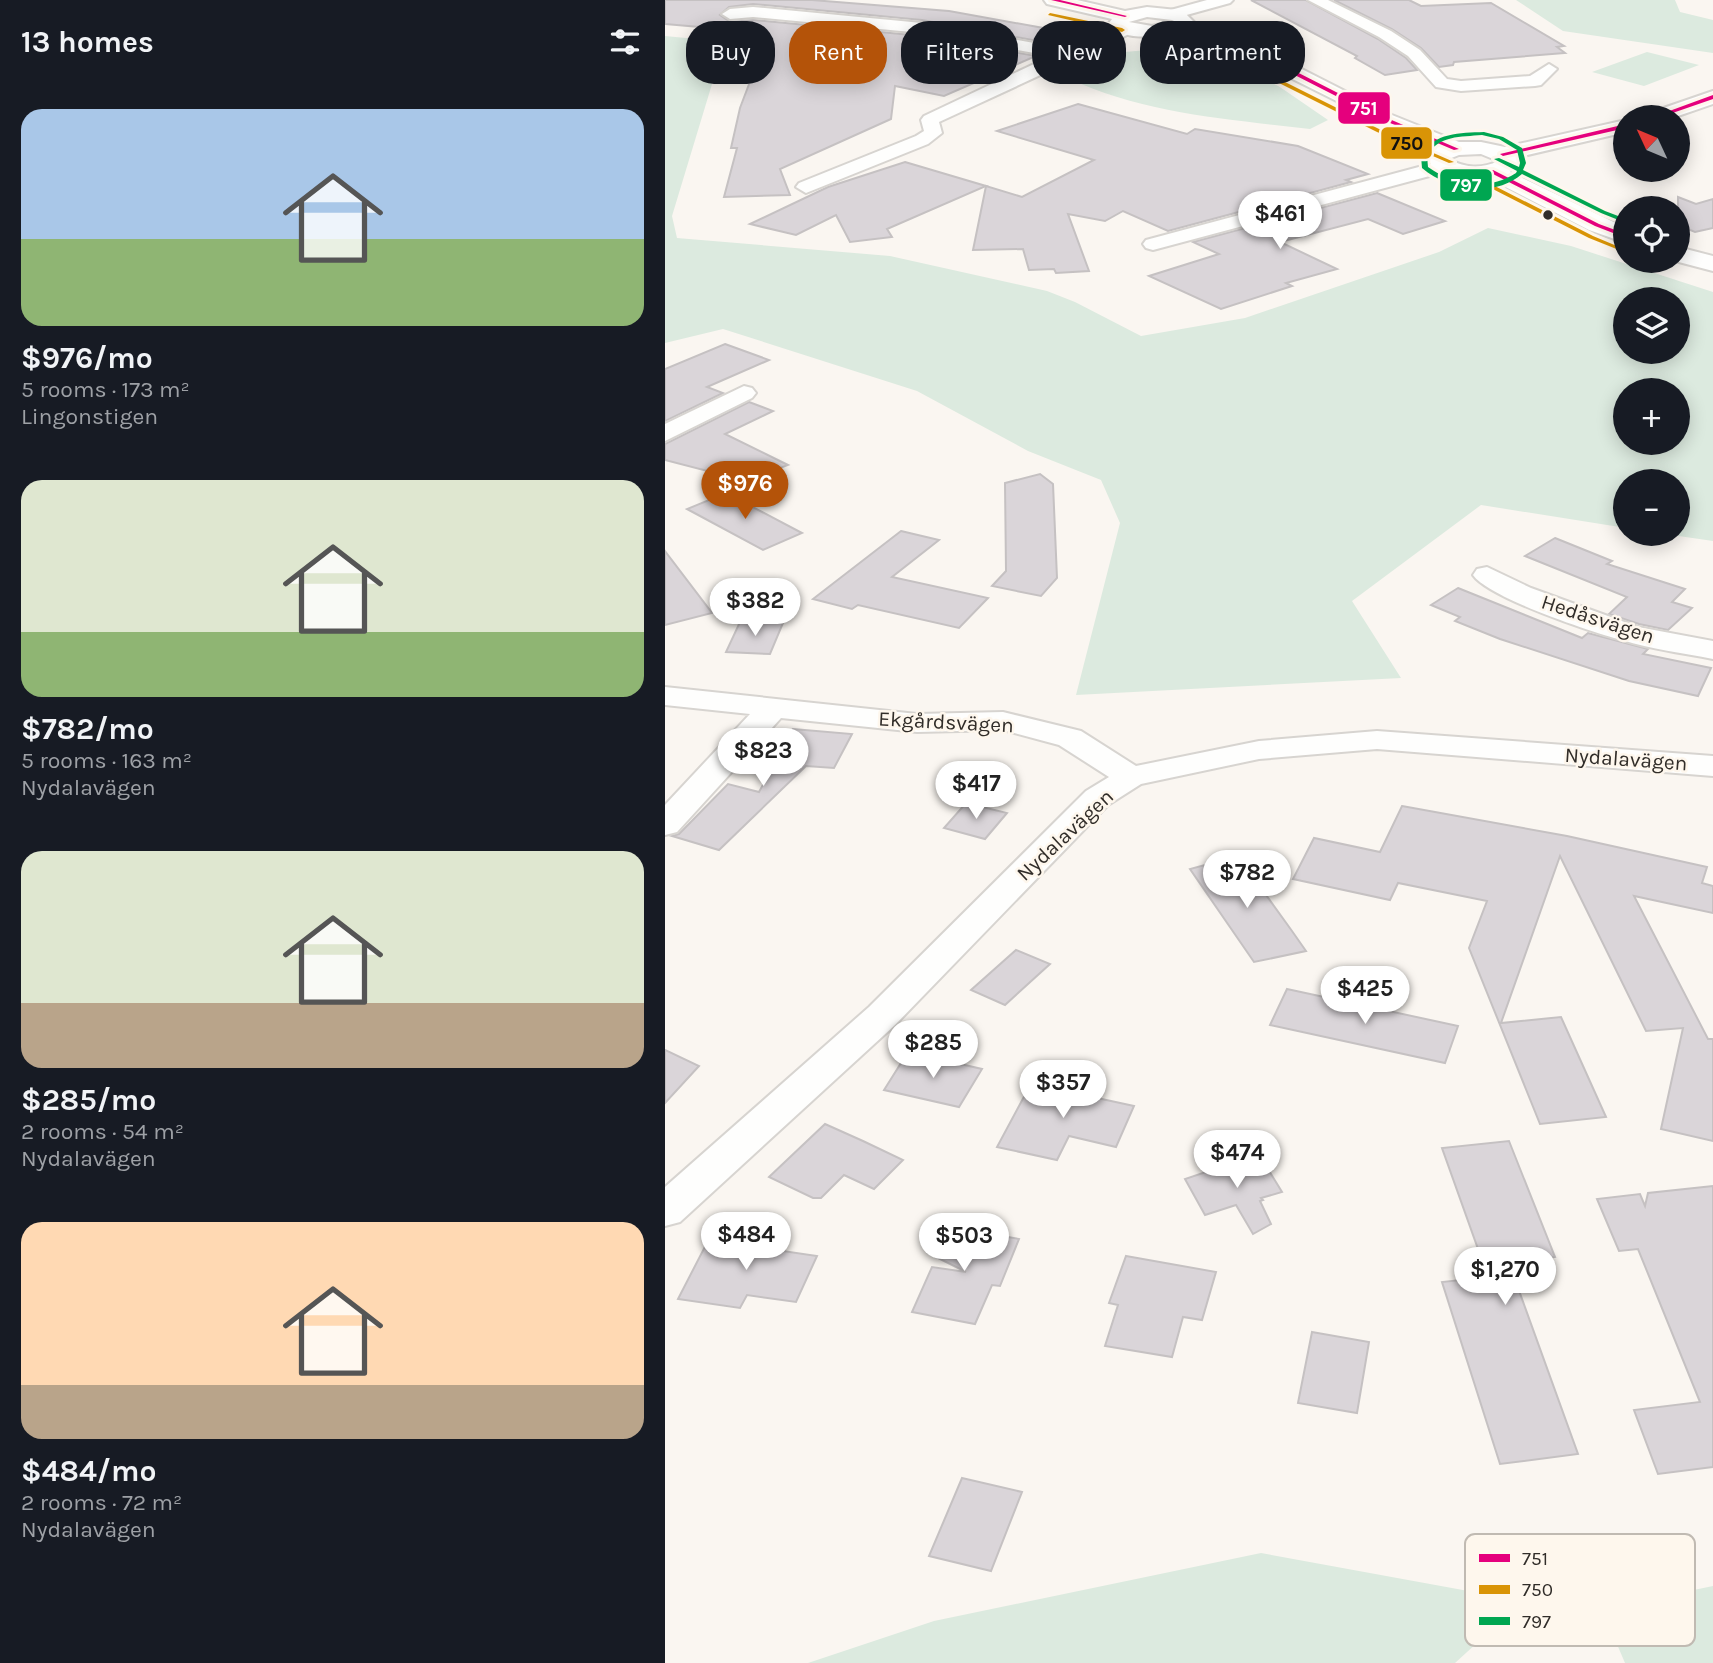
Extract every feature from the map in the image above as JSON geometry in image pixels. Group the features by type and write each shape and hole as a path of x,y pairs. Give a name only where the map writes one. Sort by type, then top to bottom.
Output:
{"street":[{"path":"1053,0 1140,27"},
{"path":"1174,21 1225,0"},
{"path":"1316,0 1385,34 1414,53 1442,83 1461,86 1535,81 1549,69"},
{"path":"730,14 753,12 908,26 1032,48"},
{"path":"806,187 922,140 933,133 930,120 1032,71"},
{"path":"1305,78 1385,119 1451,158 1469,172 1613,130"},
{"path":"1690,105 1713,97"},
{"path":"1153,244 1451,158"},
{"path":"1497,162 1585,219 1613,231"},
{"path":"1690,257 1713,264"},
{"path":"665,434 744,393"},
{"name":"Hedåsvägen","path":"1487,575 1521,594 1630,634 1713,650"},
{"name":"Ekgårdsvägen","path":"665,696 916,723 1003,721 1070,738 1131,777"},
{"path":"665,825 773,708"},
{"name":"Nydalavägen","path":"665,1211 882,1016 1097,798 1131,777 1259,750 1377,740 1713,766"}],"shaded area":[{"path":"1516,0 1675,0 1680,12 1713,20 1713,53 1563,31"},
{"path":"665,36 686,38 686,84 712,84 672,216 677,238 890,256 1047,291 1075,302 1141,336 1245,318 1439,252 1488,228 1571,246 1613,260 1613,273 1654,273 1713,292 1713,541 1690,538 1690,469 1613,469 1613,526 1481,505 1352,601 1401,678 1076,695 1120,523 1101,480 1028,451 917,391 723,329 665,343"},
{"path":"1140,51 1140,84 1274,84 1328,120 1310,129 1217,118 1126,100 1082,84 1126,84 1126,52"},
{"path":"1647,52 1699,65 1644,86 1592,72"},
{"path":"1261,1553 1465,1590 1465,1646 1474,1646 1455,1663 808,1663 934,1621"},
{"path":"1713,1586 1713,1663 1625,1663 1618,1646 1695,1646 1695,1590"}],"building":[{"path":"665,0 812,0 949,11 1004,21 928,21 753,4 729,7 720,15 729,21 686,21 686,26 665,24"},
{"path":"1251,0 1306,0 1378,39 1406,58 1417,70 1385,75 1355,58 1357,56 1305,29 1305,21 1291,21"},
{"path":"1334,0 1409,0 1421,6 1491,3 1564,46 1557,47 1565,53 1454,62 1453,65 1439,67 1421,48 1392,29"},
{"path":"775,22 789,23 789,84 887,84 887,33 901,34 901,84 972,84 944,96 895,86 891,119 780,169 790,195 724,197 737,148 731,148 740,108 749,84 775,84"},
{"path":"1018,23 1032,26 1032,40 1018,37"},
{"path":"1018,53 1032,55 1018,64"},
{"path":"1078,104 1187,134 1195,129 1298,146 1368,174 1346,180 1351,182 1168,231 1123,211 1105,221 1068,214 1089,271 1056,273 1054,269 1029,270 1023,249 973,250 986,186 1022,197 1094,160 997,131"},
{"path":"905,162 986,186 887,229 892,237 850,242 836,215 796,235 750,224 828,187"},
{"path":"1377,193 1445,221 1403,234 1368,219 1280,242 1337,269 1286,283 1292,286 1221,309 1149,276 1219,254 1193,242"},
{"path":"1713,199 1713,228 1695,232 1690,230 1690,202 1696,204"},
{"path":"725,344 769,360 707,387 723,393 665,421 665,369"},
{"path":"749,402 773,411 725,434 788,465 746,481 665,460 665,444"},
{"path":"1040,474 1053,484 1057,578 1041,596 992,586 1006,571 1005,483"},
{"path":"726,493 802,533 763,550 687,509"},
{"path":"901,531 939,540 892,577 988,598 959,628 858,605 852,609 813,599"},
{"path":"1555,538 1612,561 1607,564 1685,589 1672,602 1692,608 1668,630 1609,614 1627,597 1525,556"},
{"path":"665,551 712,613 665,625"},
{"path":"1458,588 1582,638 1588,633 1648,649 1643,654 1711,668 1698,696 1629,681 1500,639 1455,621 1460,617 1431,605"},
{"path":"740,622 783,623 770,654 726,652"},
{"path":"793,729 852,734 834,768 806,766 719,850 672,836 679,834 728,784 759,792"},
{"path":"966,803 1007,813 985,839 944,828"},
{"path":"1402,806 1567,836 1707,867 1702,883 1713,886 1713,913 1634,896 1708,1039 1713,1039 1713,1141 1661,1129 1683,1028 1646,1031 1560,856 1501,1023 1561,1017 1606,1117 1540,1124 1469,948 1487,901 1398,883 1390,900 1293,879 1314,838 1380,852"},
{"path":"1238,856 1306,951 1254,962 1190,869"},
{"path":"1016,950 1050,964 1005,1005 971,990"},
{"path":"1287,989 1458,1026 1445,1063 1270,1025"},
{"path":"665,1050 699,1066 665,1103"},
{"path":"908,1052 982,1069 959,1107 884,1090"},
{"path":"1033,1080 1090,1092 1088,1096 1134,1106 1116,1147 1069,1136 1057,1160 997,1147"},
{"path":"825,1124 903,1160 874,1189 844,1175 821,1198 813,1198 769,1177"},
{"path":"1509,1141 1555,1257 1509,1263 1578,1454 1500,1464 1442,1282 1488,1277 1442,1148"},
{"path":"1260,1156 1282,1192 1261,1198 1271,1224 1253,1234 1236,1205 1205,1215 1185,1179 1215,1169 1213,1166"},
{"path":"1713,1186 1713,1467 1658,1474 1634,1410 1700,1402 1638,1249 1619,1251 1597,1199 1640,1194 1645,1206 1648,1193"},
{"path":"940,1225 1019,1239 1000,1286 992,1285 975,1324 912,1312 932,1267 966,1272 928,1253"},
{"path":"712,1233 772,1242 769,1249 817,1256 796,1302 747,1295 740,1308 678,1299"},
{"path":"1126,1256 1216,1272 1202,1320 1183,1317 1172,1357 1105,1346 1118,1305 1109,1303"},
{"path":"1312,1332 1369,1342 1357,1413 1298,1403"},
{"path":"962,1478 1022,1492 991,1571 929,1556"}],"transit line":[{"name":"751","path":"1053,0 1125,16"},
{"name":"750","path":"1050,14 1082,21"},
{"name":"751","path":"1305,78 1385,119 1456,149"},
{"name":"750","path":"1285,84 1379,131 1451,162"},
{"name":"751","path":"1690,105 1713,97"},
{"name":"751","path":"1503,154 1613,129"},
{"name":"797","path":"1480,134 1447,137 1433,143 1424,156 1425,168 1438,177 1455,183 1491,186 1507,182 1518,174 1523,163 1520,149 1501,138 1484,134"},
{"name":"797","path":"1497,159 1613,216"},
{"name":"751","path":"1491,171 1613,231"},
{"name":"750","path":"1485,183 1613,246"}]}
